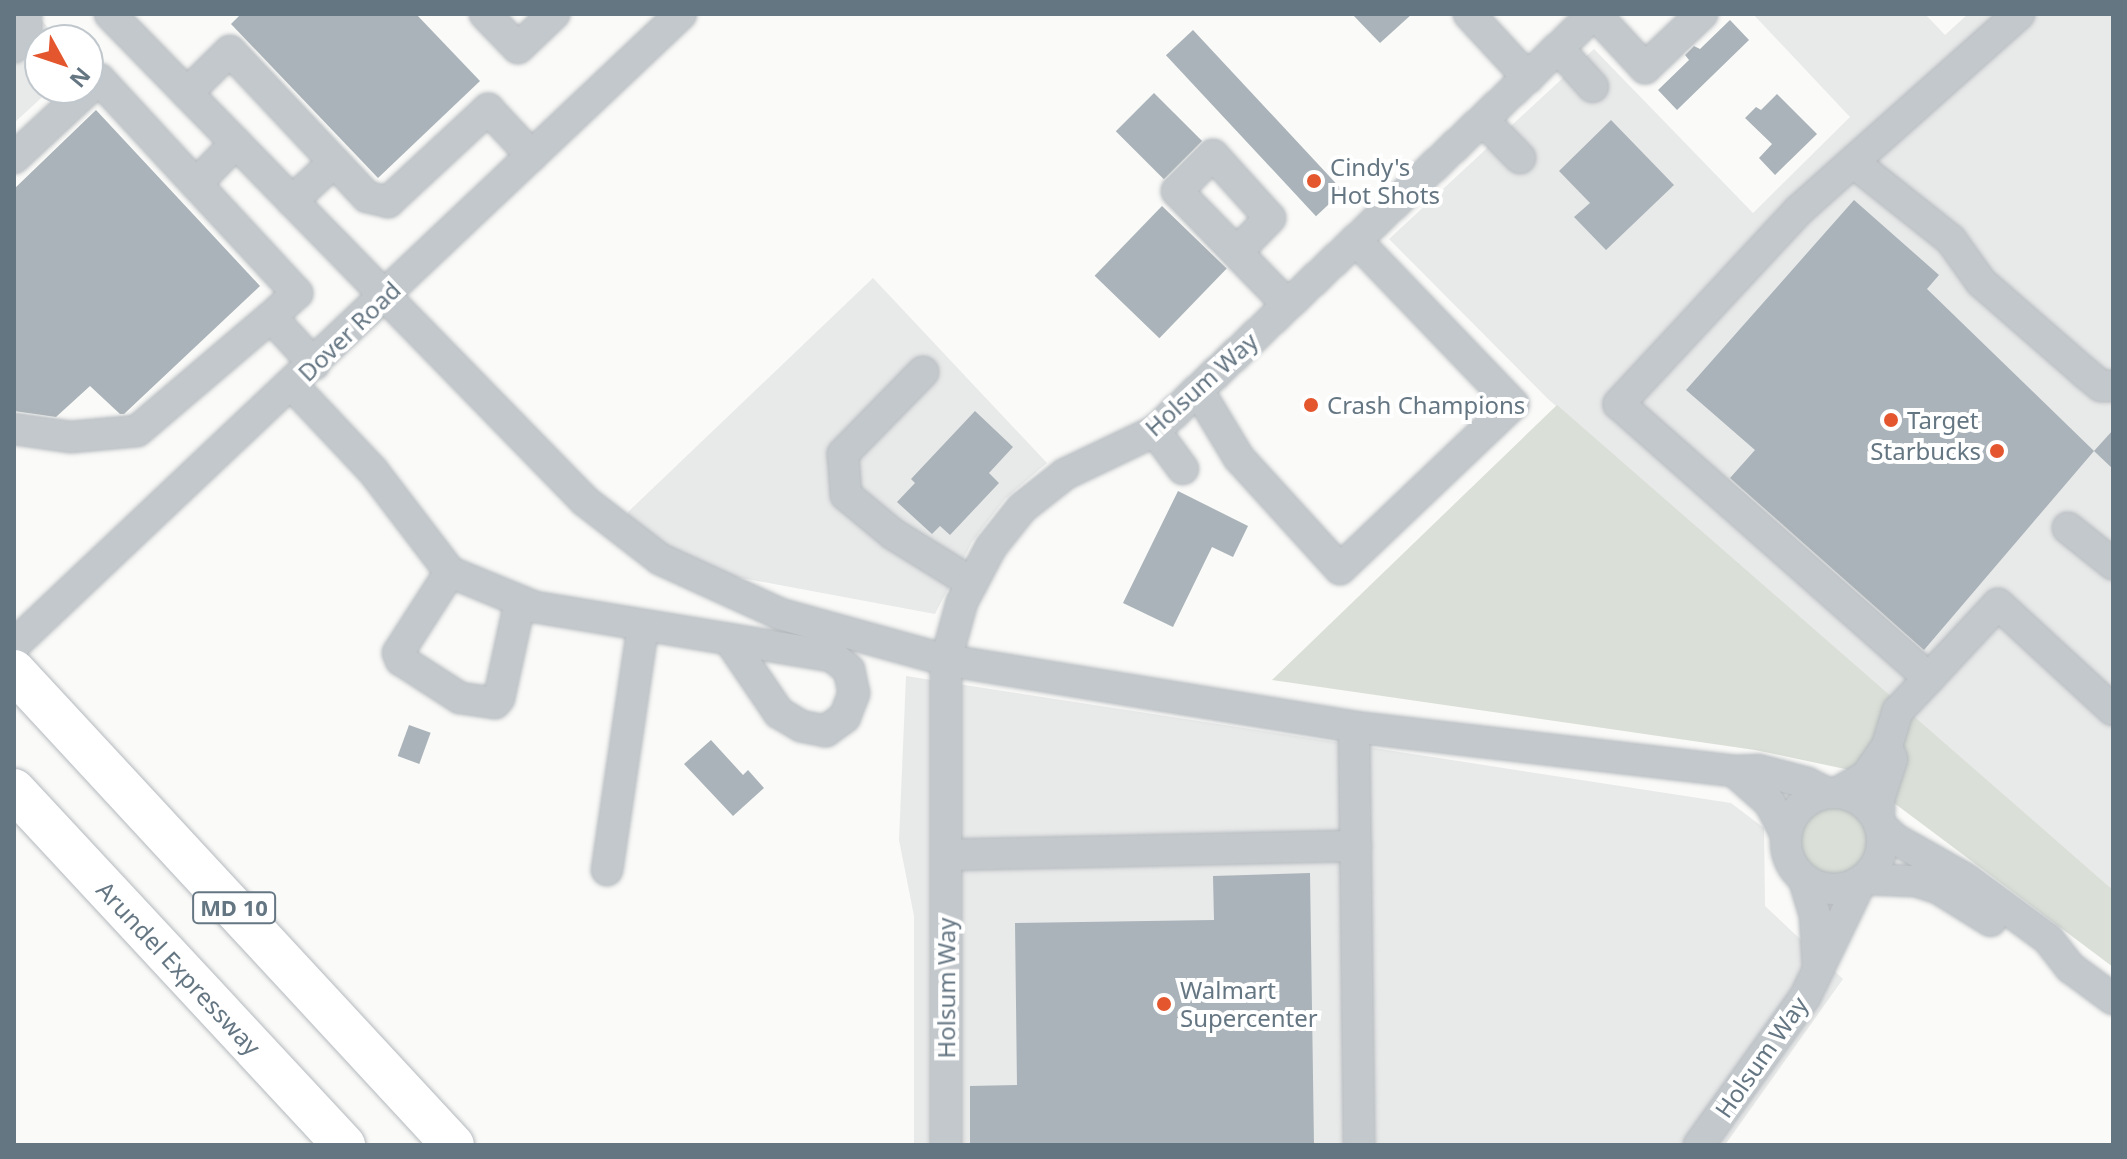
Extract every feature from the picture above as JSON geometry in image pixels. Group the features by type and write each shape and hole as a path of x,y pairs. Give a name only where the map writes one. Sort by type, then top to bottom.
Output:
{"highway":[{"name":"MD 10","path":"14,671 453,1145"},
{"name":"Arundel Expressway","path":"14,790 344,1145"},
{"path":"388,1075 460,1145"}],"street":[{"path":"14,47 26,33 26,14"},
{"path":"110,14 585,501 660,559 780,614 946,660 1354,727 1734,771 1758,770 1807,783 1862,801 1895,839 1966,879 2048,939 2071,968 2113,999"},
{"path":"485,14 518,48 554,14"},
{"name":"Dover Road","path":"14,645 681,14"},
{"path":"1469,14 1528,78"},
{"path":"1594,14 1645,68 1702,14"},
{"name":"Holsum Way","path":"946,1145 946,660 962,602 991,547 1022,508 1065,474 1155,431 1594,14"},
{"path":"1929,678 1619,404 1799,210 2019,14"},
{"path":"1558,48 1593,87"},
{"path":"187,93 230,51 367,197 388,202 488,109 532,156"},
{"path":"14,158 99,79 297,293 137,431 71,437 14,429"},
{"path":"1483,120 1520,158"},
{"path":"196,184 236,143"},
{"path":"292,201 334,162"},
{"path":"1853,162 1951,240 1981,282 2084,372 2101,386 2113,386"},
{"path":"1198,390 1239,458 1340,569 1513,404 1356,240"},
{"path":"1238,251 1288,305"},
{"path":"271,317 314,364"},
{"path":"923,372 843,454 846,495 893,534 972,583"},
{"path":"292,385 373,471 450,572 520,602 730,641"},
{"path":"1155,431 1183,469"},
{"path":"2068,528 2113,564"},
{"path":"450,572 398,653 401,660 460,698 495,703 499,698 520,602"},
{"path":"1786,835 1796,812 1815,797 1832,793 1866,776 1887,746 1898,711 1998,604 2113,710"},
{"path":"607,870 643,626"},
{"path":"1354,727 1359,1145"},
{"path":"1862,881 1881,854 1879,799 1892,759 1887,746"},
{"path":"1734,771 1770,803 1786,835 1789,860 1804,879 1815,915 1818,966"},
{"path":"947,855 1356,846"},
{"path":"1804,879 1831,890 1862,881 1916,881 1938,888 1963,901 2037,955 2071,968"},
{"name":"Holsum Way","path":"1699,1145 1805,997 1862,881"}],"shaded area":[{"path":"14,14 36,14 45,24 24,24 24,104 35,104 14,123"},
{"path":"1753,14 1925,14 1945,35 1968,14 2113,14 2113,890 1548,399 1389,239 1594,49 1753,213 1850,117"},
{"path":"873,278 1047,463 1005,499 972,542 935,614 661,563 630,540 628,512"},
{"path":"1557,405 2113,890 2113,967 1850,770 1755,750 1272,680"},
{"path":"906,676 1731,803 1764,828 1765,906 1843,979 1725,1145 914,1145 914,916 899,840"},
{"path":"1835,803 1849,806 1862,814 1870,827 1873,841 1870,855 1862,868 1849,876 1835,879 1821,876 1808,868 1800,855 1797,841 1800,827 1808,814 1821,806"}],"building":[{"path":"241,14 416,14 480,81 378,178 231,24"},
{"path":"1352,14 1412,14 1380,43"},
{"path":"1730,20 1749,40 1677,110 1658,90 1689,60 1685,55 1694,46 1700,49"},
{"path":"1193,30 1343,191 1316,216 1166,55"},
{"path":"1154,93 1202,141 1164,179 1116,131"},
{"path":"1777,94 1817,134 1775,175 1759,158 1772,144 1745,118 1756,107 1761,110"},
{"path":"96,110 260,286 124,414 120,414 90,386 56,417 14,411 14,189"},
{"path":"1611,120 1674,185 1606,250 1574,217 1590,203 1559,171"},
{"name":"Target","path":"1854,200 1939,275 1927,289 2094,451 1924,650 1730,478 1755,450 1686,390"},
{"path":"1162,206 1227,269 1159,338 1095,276"},
{"path":"975,411 1013,447 989,473 999,483 950,535 940,526 932,534 897,502 915,483 911,479"},
{"path":"2113,430 2113,469 2094,451"},
{"path":"1178,491 1248,526 1233,557 1212,547 1173,627 1123,603"},
{"path":"409,725 431,733 419,764 398,756"},
{"path":"711,740 743,775 748,770 764,788 733,816 684,764"},
{"name":"Walmart Supercenter","path":"1310,873 1314,1145 970,1145 970,1086 1017,1085 1015,923 1214,920 1213,876"}],"place":[{"name":"Cindy's Hot Shots","path":"1314,181"},
{"name":"Crash Champions","path":"1311,405"},
{"name":"Target","path":"1891,420"},
{"name":"Starbucks","path":"1997,451"},
{"name":"Walmart Supercenter","path":"1164,1004"}]}
